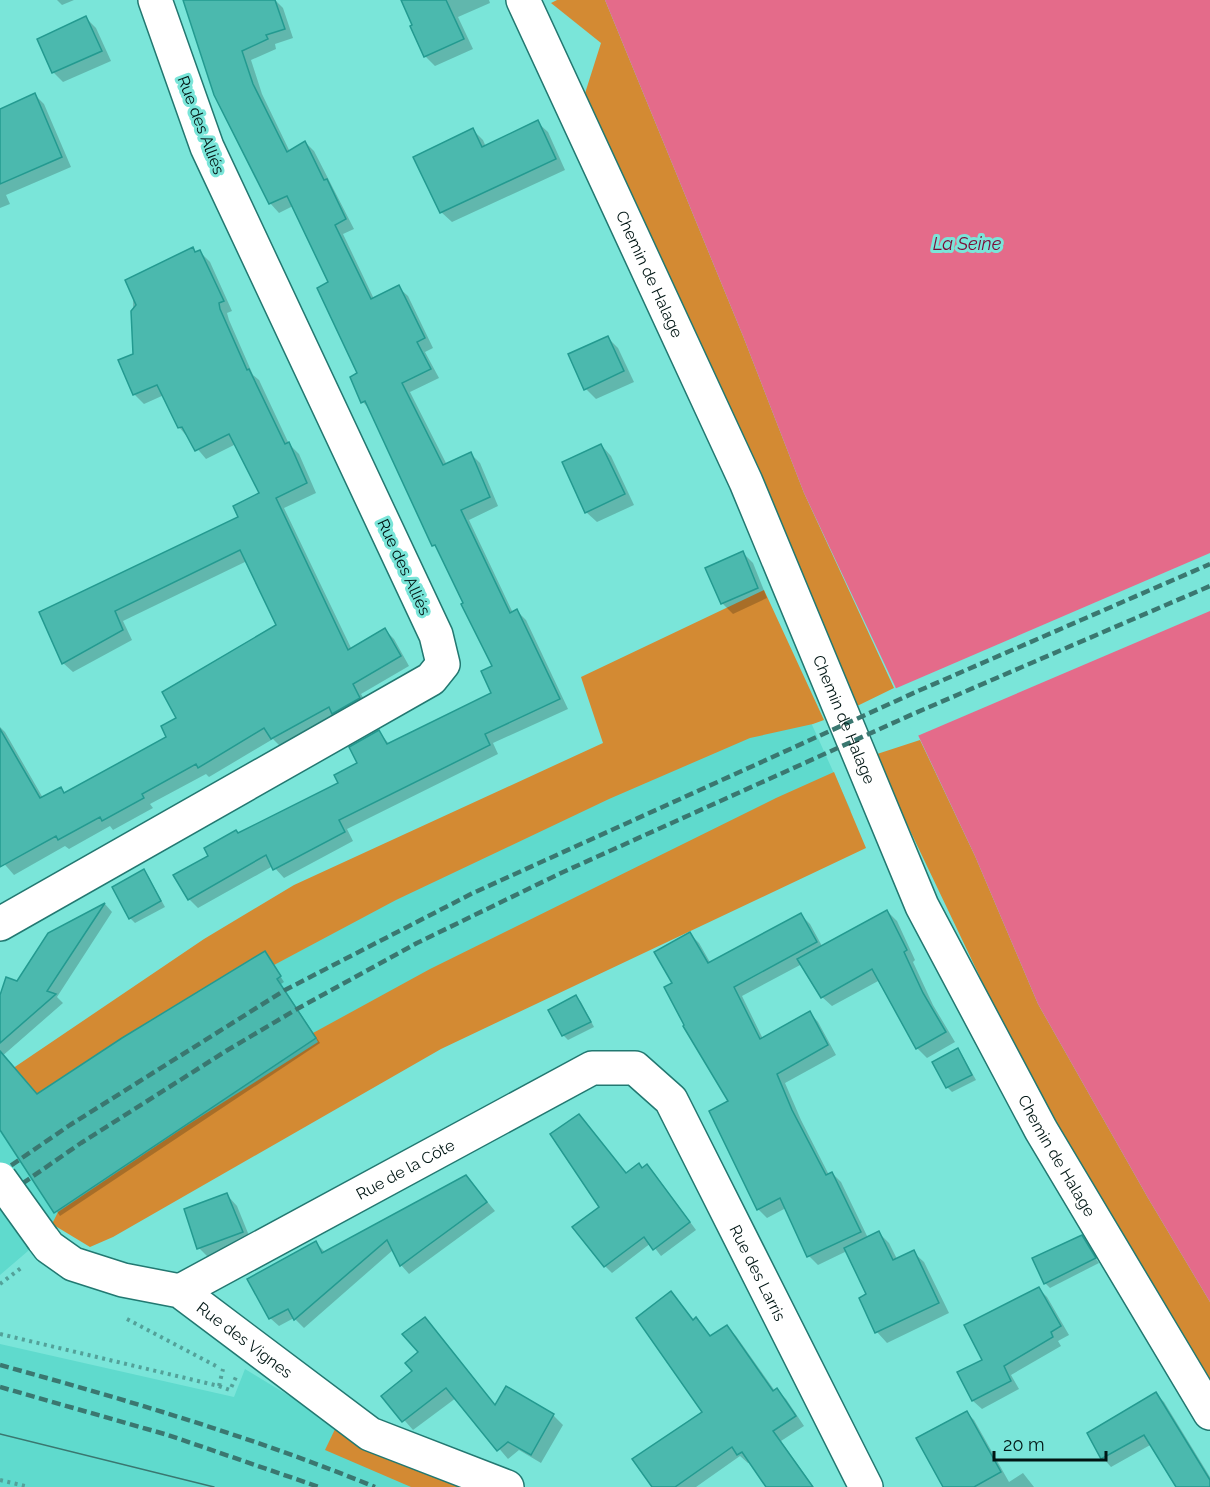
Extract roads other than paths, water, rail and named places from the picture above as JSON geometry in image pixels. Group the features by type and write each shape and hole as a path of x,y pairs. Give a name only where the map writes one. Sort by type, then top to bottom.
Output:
{"street":[{"name":"Rue des Alliés","path":"0,924 431,679 442,664 436,635 207,147 155,0"},
{"name":"Chemin de Halage","path":"523,0 746,482 922,906 1041,1130 1210,1413"},
{"name":"Rue de la Côte","path":"180,1291 592,1068 635,1068"},
{"name":"Rue des Larris","path":"635,1068 671,1100 866,1487"},
{"name":"Rue des Vignes","path":"0,1179 43,1239 73,1264 123,1280 180,1291 370,1434 507,1487"}],"water":[{"name":"La Seine","path":"605,0 1210,0 1210,1302 1038,1004 975,856 804,493 743,336"}],"tram line":[{"path":"0,1434 214,1487"}],"railway":[{"path":"0,1173 70,1125 285,990 473,893 918,691 1210,564"},
{"path":"0,1199 81,1143 226,1051 417,943 561,873 913,714 1210,586"},
{"path":"0,1365 189,1420 375,1487"},
{"path":"0,1387 168,1435 319,1487"}]}
